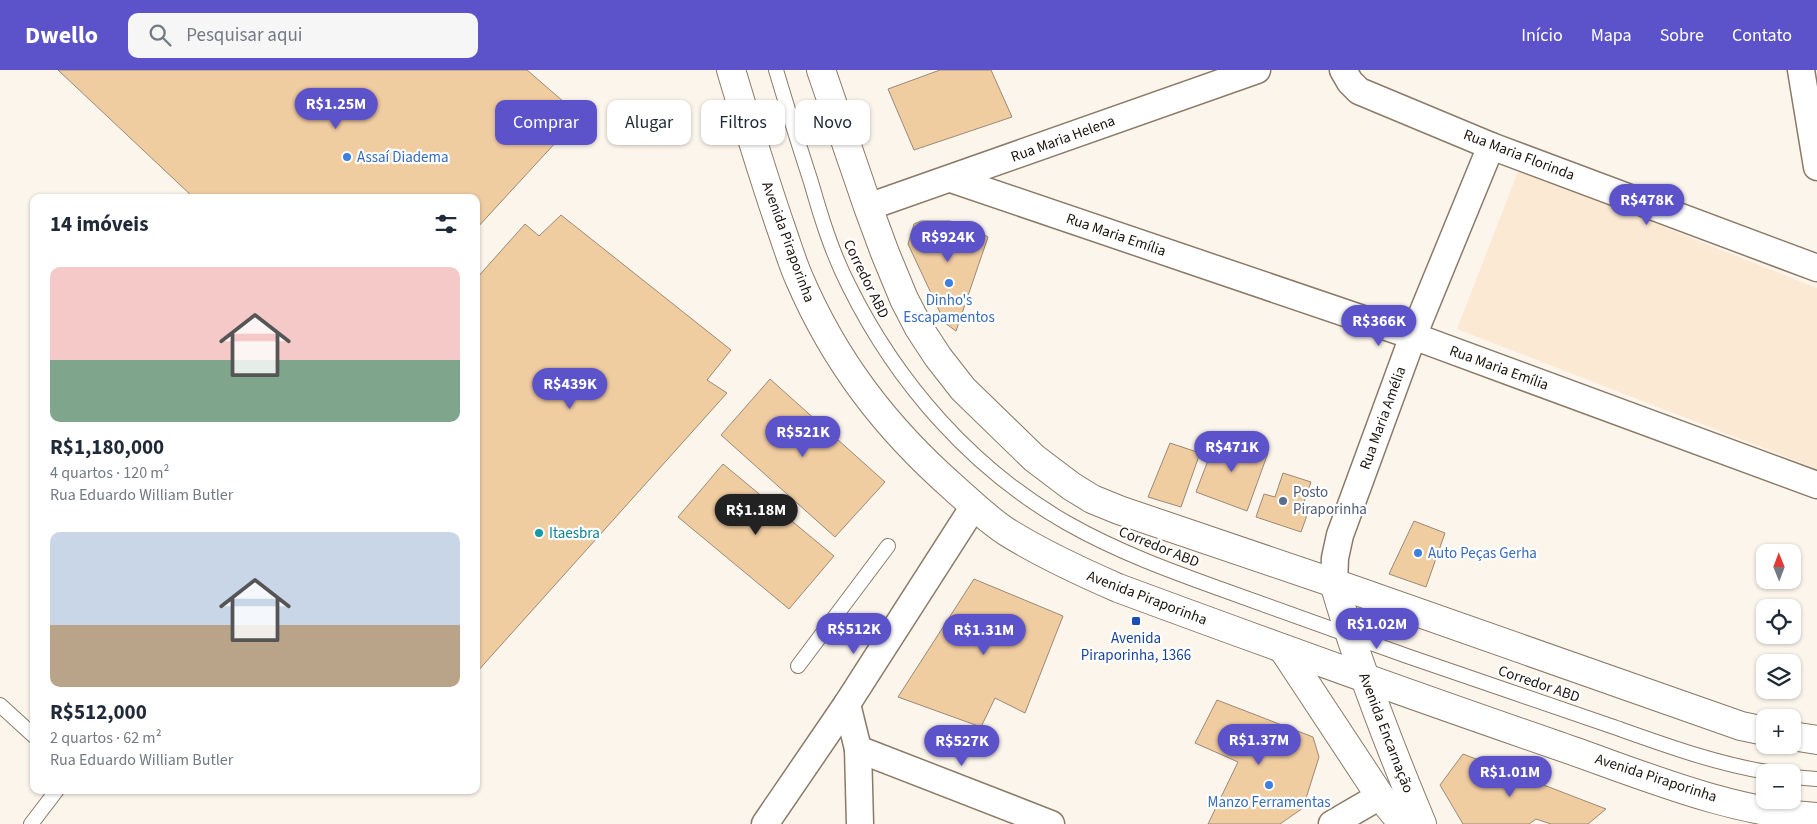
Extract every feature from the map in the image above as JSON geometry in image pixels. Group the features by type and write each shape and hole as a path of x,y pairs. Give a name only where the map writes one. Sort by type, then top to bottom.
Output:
{"main road":[{"name":"Avenida Piraporinha","path":"731,70 774,210 798,277 842,361 867,397 930,467 1005,531 1079,572 1118,588 1365,678 1678,787 1766,811 1817,817"},
{"path":"822,70 868,207 904,299 924,335 963,389 1034,458 1071,486 1092,499 1119,510 1334,583 1741,726 1756,729"},
{"name":"Avenida Encarnação","path":"1334,583 1349,636 1386,736 1422,824"},
{"name":"Avenida Encarnação","path":"1283,649 1380,796 1403,824"},
{"path":"1801,737 1817,740"}],"street":[{"name":"Rua Maria Helena","path":"868,207 1257,70"},
{"name":"Rua Maria Florinda","path":"1343,70 1350,82 1359,91 1491,146 1817,268"},
{"path":"1801,70 1817,167"},
{"name":"Rua Maria Amélia","path":"1334,583 1335,558 1340,535 1413,336 1491,146"},
{"name":"Rua Maria Emília","path":"951,179 1413,336 1817,485"},
{"path":"765,824 847,704 974,506"},
{"path":"847,704 858,749 860,824"},
{"path":"858,749 1051,824"},
{"path":"1332,824 1380,796"}],"lane":[{"name":"Corredor ABD","path":"776,70 827,232 848,284 869,325 923,401 954,436 1025,496 1064,522 1105,544 1148,562 1349,636 1680,750 1739,768 1756,770"},
{"path":"798,666 888,546"},
{"path":"0,705 30,732"},
{"path":"1801,778 1817,779"},
{"path":"31,824 54,794"}],"shaded area":[{"path":"1519,169 1817,288 1817,469 1457,329"}],"building":[{"name":"Assaí Diadema","path":"58,70 527,70 562,100 495,100 495,145 553,145 480,225 480,194 190,194"},
{"path":"940,70 991,70 1012,117 914,150 888,89"},
{"name":"Itaesbra","path":"561,215 731,350 707,380 727,393 480,669 480,275 525,224 539,236"},
{"name":"Dinho's Escapamentos","path":"921,221 950,221 970,227 988,237 956,331 945,323 908,244 914,224"},
{"path":"770,379 885,482 835,537 721,435"},
{"path":"1218,434 1268,453 1247,511 1196,492"},
{"path":"1170,443 1200,453 1181,507 1148,497"},
{"path":"723,464 834,556 789,609 678,517"},
{"name":"Posto Piraporinha","path":"1283,473 1311,482 1303,505 1310,507 1301,532 1256,517 1264,494 1275,497"},
{"name":"Auto Peças Gerha","path":"1414,521 1445,533 1426,587 1389,574"},
{"path":"974,579 1063,616 1025,713 995,698 981,727 898,697"},
{"name":"Manzo Ferramentas","path":"1217,700 1313,737 1319,757 1303,808 1280,824 1208,824 1238,762 1195,743"},
{"path":"1463,754 1606,809 1588,824 1551,824 1536,819 1529,824 1463,824 1440,785"}],"place":[{"name":"Assaí Diadema","path":"347,157"},
{"name":"Dinho's Escapamentos","path":"949,283"},
{"name":"Posto Piraporinha","path":"1283,501"},
{"name":"Itaesbra","path":"539,533"},
{"name":"Auto Peças Gerha","path":"1418,553"},
{"name":"Avenida Piraporinha, 1366","path":"1136,621"},
{"name":"Manzo Ferramentas","path":"1269,785"}]}
